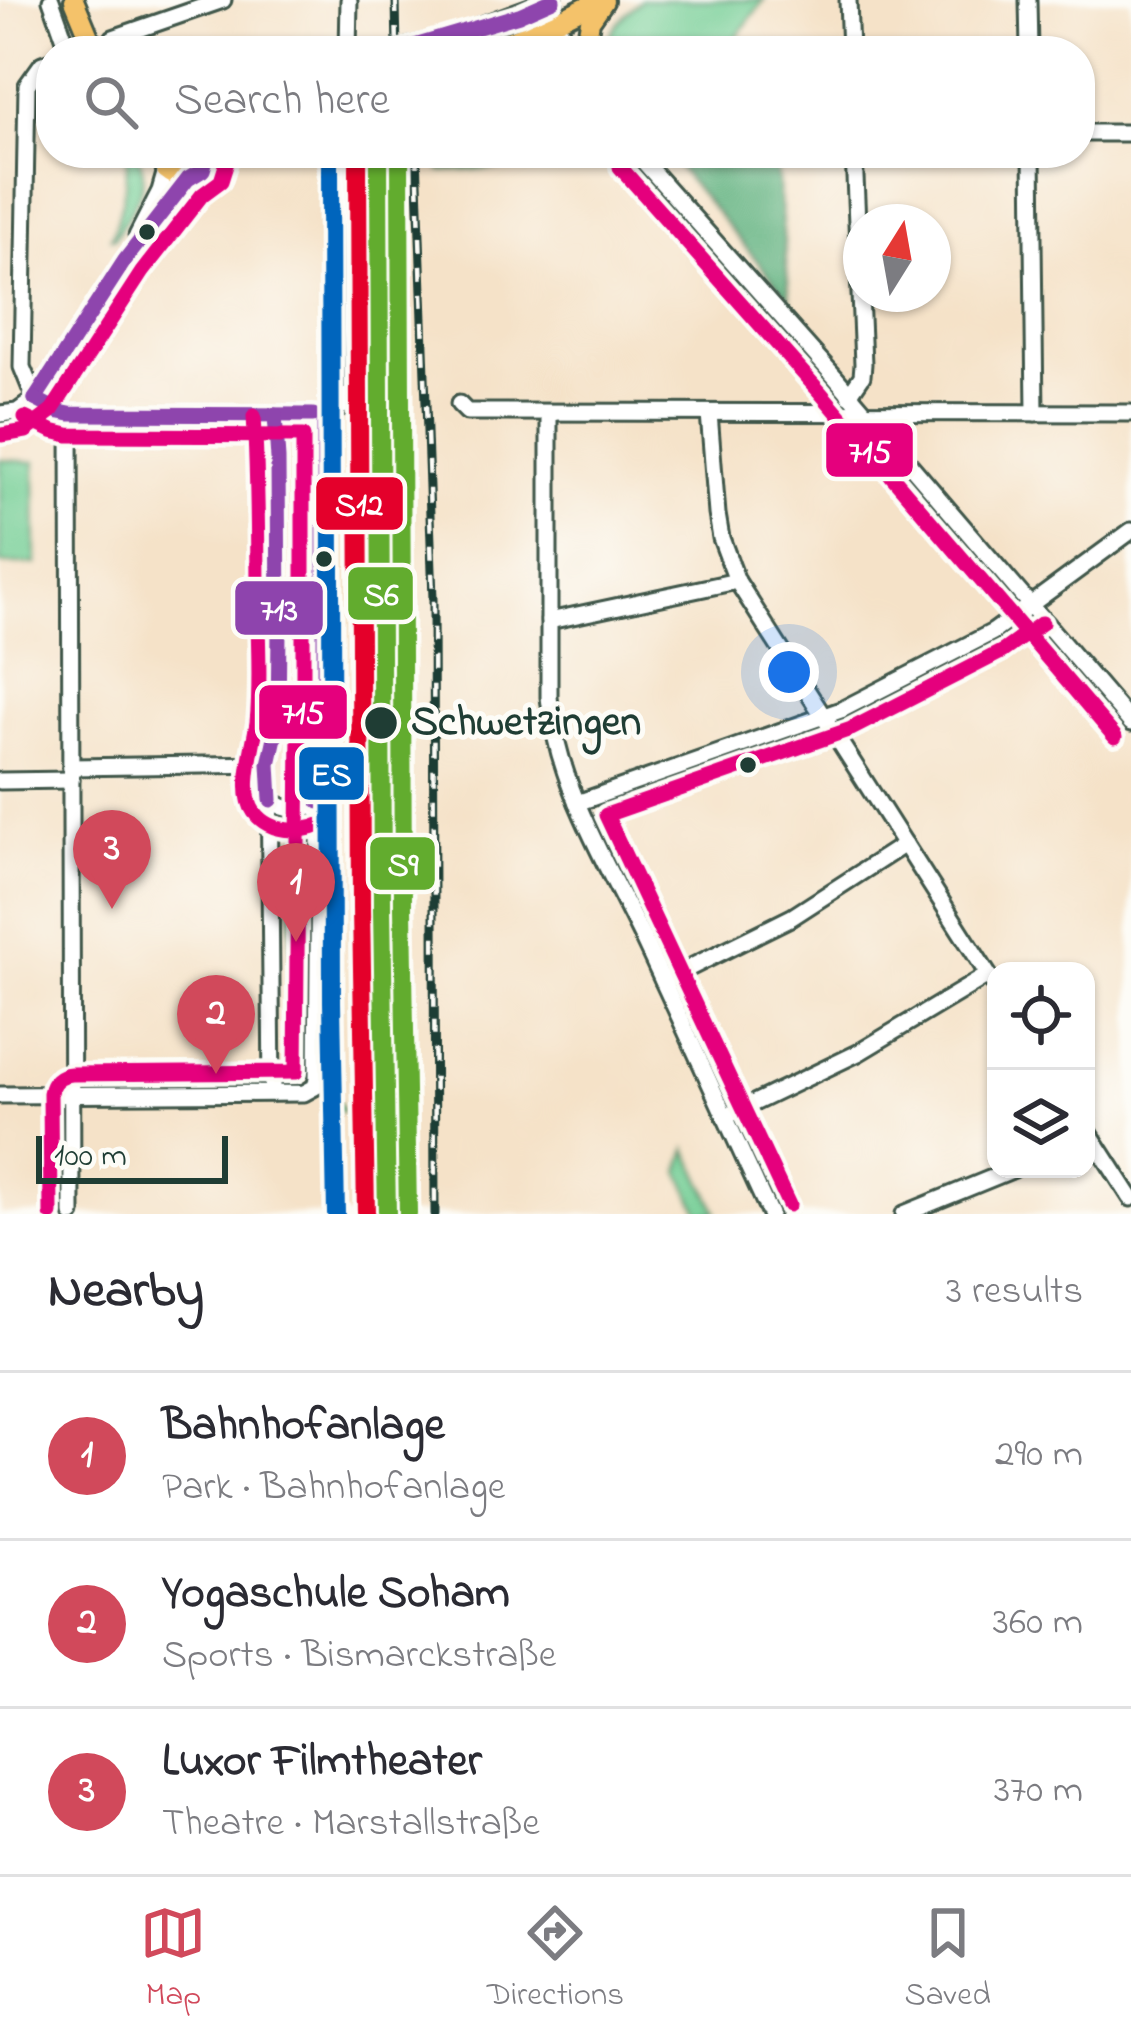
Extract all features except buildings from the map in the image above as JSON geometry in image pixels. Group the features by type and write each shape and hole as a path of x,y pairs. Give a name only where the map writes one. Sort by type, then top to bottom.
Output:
{"main road":[{"path":"74,0 94,36"},
{"path":"520,36 602,0"},
{"path":"588,36 602,0"},
{"path":"452,36 547,3"},
{"path":"170,168 179,178 188,179 204,168"}],"street":[{"path":"51,0 64,36"},
{"path":"129,36 223,0"},
{"path":"348,36 349,0"},
{"path":"848,0 849,36"},
{"path":"1028,0 1029,36"},
{"path":"547,3 550,36"},
{"path":"548,25 559,36"},
{"path":"36,73 27,85 22,367 35,399 69,422 72,1214"},
{"path":"1095,133 1131,133"},
{"path":"125,260 160,191 163,168"},
{"path":"69,422 324,415 345,404 352,389 350,168"},
{"path":"651,168 1131,723"},
{"path":"850,395 862,376 863,364 855,168"},
{"path":"1032,168 1035,413"},
{"path":"0,414 17,412 35,399 125,260 188,179"},
{"path":"459,404 467,412 1131,413"},
{"path":"709,412 717,514 737,581 987,973"},
{"path":"549,413 551,721 561,762 770,1214"},
{"path":"272,1093 269,764 278,724 275,415"},
{"path":"0,1095 304,1093 315,1087 324,415"},
{"path":"577,803 841,710 993,632 1131,531"},
{"path":"549,621 737,581"},
{"path":"278,724 302,720 320,729"},
{"path":"0,781 269,764"},
{"path":"271,800 287,809 305,809 319,802"},
{"path":"663,981 792,917 905,844"},
{"path":"725,1117 987,984"},
{"path":"1095,1144 1131,1198"},
{"path":"904,1214 994,1178"},
{"path":"955,1196 964,1214"}],"green space":[{"path":"641,0 764,0 737,36 611,36"},
{"path":"126,168 142,168 132,208 111,238 123,198"},
{"path":"440,168 509,168 440,171"},
{"path":"679,168 777,168 790,300"},
{"path":"0,460 35,462 36,564 0,564"},
{"path":"291,838 303,838 301,1071 290,1071"},
{"path":"369,1021 372,1214 366,1214 364,1022"},
{"path":"325,1102 339,1102 343,1111 333,1112 334,1214 327,1214"},
{"path":"687,1149 717,1212 700,1214 680,1172"}],"railway":[{"path":"396,0 397,36"},
{"path":"418,168 433,599 435,1214"}],"transit line":[{"name":"713","path":"448,36 553,0"},
{"name":"713","path":"35,399 125,260 188,179 204,168"},
{"name":"715","path":"2,435 26,431 51,412 142,272 202,195 221,181 225,168"},
{"name":"ES","path":"330,168 336,1214"},
{"name":"S12","path":"358,168 366,1214"},
{"name":"S6","path":"379,168 387,1214"},
{"name":"S9","path":"400,168 408,1214"},
{"name":"715","path":"621,168 1115,737"},
{"name":"713","path":"35,399 70,414 313,415"},
{"name":"713","path":"271,800 269,764 278,724 279,631 275,415"},
{"name":"713","path":"319,802 324,717 324,415"},
{"name":"715","path":"254,416 259,681 248,780 250,803 261,820 280,829 301,830 330,820"},
{"name":"715","path":"25,418 68,435 303,436 296,1072 71,1074 60,1078 50,1093 51,1214"},
{"name":"715","path":"789,1205 606,815 851,729 1003,651 1042,623"}],"place":[{"name":"Schwetzingen","path":"381,723"},
{"name":"Luxor Filmtheater","path":"112,909"},
{"name":"Bahnhofanlage","path":"296,942"},
{"name":"Yogaschule Soham","path":"216,1074"}]}
